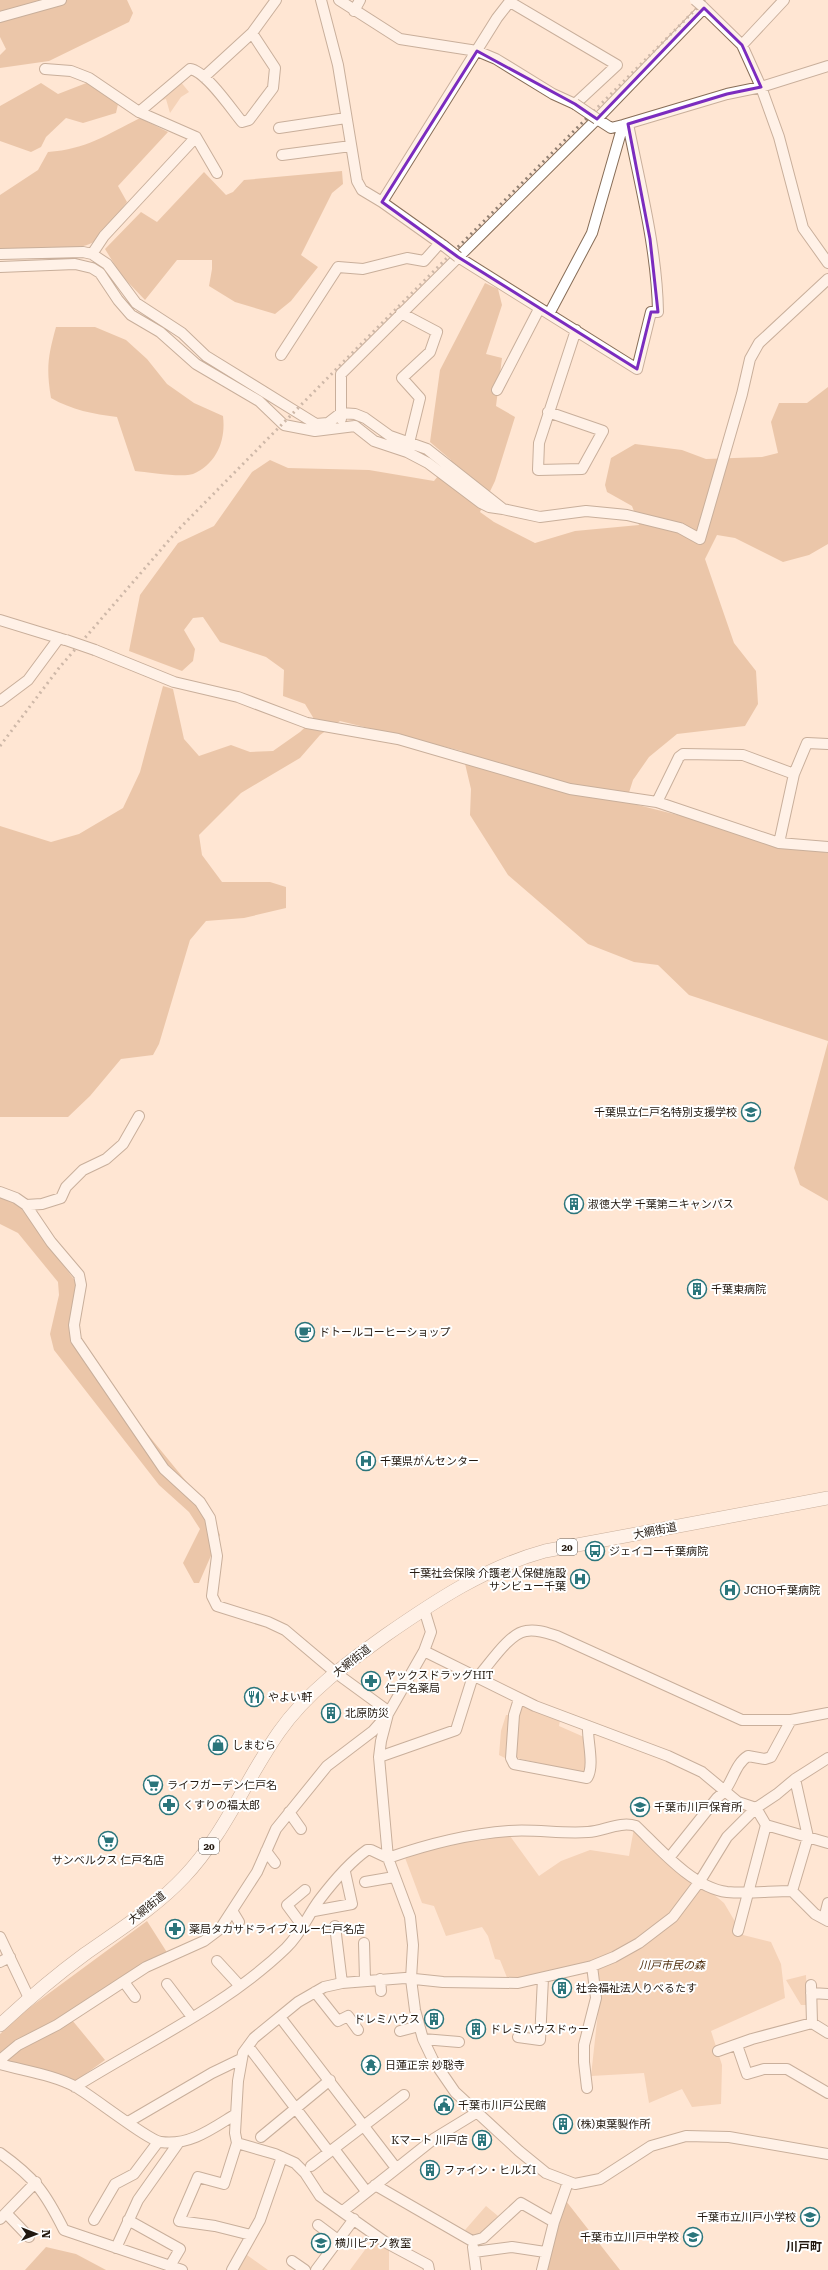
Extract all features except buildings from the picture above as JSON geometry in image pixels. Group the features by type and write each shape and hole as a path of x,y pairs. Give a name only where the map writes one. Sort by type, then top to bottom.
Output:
{"main road":[{"name":"大網街道","path":"0,2025 29,1998 83,1955 129,1923 183,1878 206,1851 280,1730 308,1698 336,1673 424,1609 464,1585 520,1558 545,1551 828,1498"}],"street":[{"path":"0,17 61,0"},
{"path":"204,77 252,34 276,0"},
{"path":"321,0 338,65 358,181 362,190 382,202 458,257 637,369 651,312 658,312 650,239 625,125"},
{"path":"339,0 400,39 478,51 496,59 553,94 575,104 596,120 611,128 726,94 761,87 828,66"},
{"path":"354,11 360,0"},
{"path":"742,45 784,0"},
{"path":"382,202 478,51 497,18 511,1 617,65 575,104"},
{"path":"341,426 341,374 596,120 700,5 742,45 761,87 779,136 803,228 828,263"},
{"path":"139,112 190,69 204,77 242,122 249,120 273,88 275,68 252,34"},
{"path":"45,69 71,72 89,78 139,112 196,137 217,173"},
{"path":"279,128 346,118"},
{"path":"497,390 592,233 625,125"},
{"path":"92,254 104,236 196,137"},
{"path":"282,155 352,146"},
{"path":"281,355 338,267 362,269 407,258 424,261 442,245"},
{"path":"0,254 83,252 92,254 107,264 136,303 182,333 206,356 316,424 328,423 341,413 355,414 365,418 390,436 427,449 503,509"},
{"path":"0,266 75,264 92,268 100,273 118,300 131,314 160,332 196,364 259,401 284,425 315,431 341,426 355,426 374,441 407,452 428,463 481,503 489,507 540,517 586,512 627,515 680,528 700,539 742,394 750,358 759,343 828,279"},
{"path":"401,313 437,332 430,352 402,378 420,398 409,443"},
{"path":"548,412 603,431 582,469 538,470 538,443 548,412 576,330"},
{"path":"0,620 95,650 174,682 238,697 307,723 398,739 570,789 657,802 779,843 828,847"},
{"path":"0,701 28,680 63,639"},
{"path":"779,843 794,774 807,743 828,744"},
{"path":"657,802 679,757 683,754 743,755 794,774"},
{"path":"26,1205 42,1204 60,1198 66,1187 83,1170 106,1158 123,1144 139,1116"},
{"path":"0,1192 12,1196 26,1205 52,1242 79,1275 81,1285 74,1325 76,1340 164,1469 200,1502 210,1518 217,1556 212,1596 214,1603 222,1609 240,1613 285,1630 388,1714"},
{"path":"0,2060 18,2045 58,2025 146,1968 204,1941 220,1929 233,1912 257,1872 276,1829 289,1812 327,1766 373,1731 388,1714 424,1651 430,1632 424,1609"},
{"path":"379,1757 456,1730 475,1677 512,1636 525,1630 541,1631 557,1636 742,1720 791,1720 828,1713"},
{"path":"424,1651 519,1699 668,1756 695,1769 738,1802 756,1808 766,1825 828,1843"},
{"path":"519,1699 514,1715 511,1758 514,1764 587,1778 589,1773 590,1752 587,1739 588,1726"},
{"path":"388,1714 381,1741 379,1757 388,1858 394,1877 407,1906 412,1929 412,1979 419,2026 423,2039 442,2076 455,2092 476,2113 546,2172 568,2182 585,2183 600,2179 651,2146 686,2136 729,2137 828,2154"},
{"path":"669,1858 717,1798 726,1792 742,1760 748,1756 766,1759 772,1757 791,1720"},
{"path":"251,2235 215,2226 179,2221 198,2177 224,2184 237,2144 235,2133 241,2059 248,2046 258,2035 315,1992 342,1983 380,1979 412,1979 504,1984 543,1978 592,1966 614,1957 655,1932 673,1917 700,1881 727,1837 756,1808 778,1794 795,1779 828,1758"},
{"path":"792,1891 808,1837 795,1779"},
{"path":"289,1812 301,1829"},
{"path":"75,2087 192,2017 240,1986 286,1948 304,1928 320,1900 367,1850 371,1850 388,1858 433,1842 467,1836 510,1831 589,1832 629,1824 636,1826 688,1875 727,1892 792,1891 815,1914 826,1920 828,1903"},
{"path":"738,1931 747,1891 766,1825"},
{"path":"266,1851 275,1863"},
{"path":"314,1911 352,1904 345,1872"},
{"path":"365,1882 394,1877"},
{"path":"304,1928 287,1905 305,1890"},
{"path":"233,1912 239,1922"},
{"path":"335,1926 342,1983"},
{"path":"0,1937 29,1998"},
{"path":"364,1943 365,1980"},
{"path":"0,1962 10,1957"},
{"path":"217,1961 240,1986"},
{"path":"587,2088 584,2045 596,1998 592,1966"},
{"path":"518,2037 540,2040 543,1978"},
{"path":"380,1979 381,1991"},
{"path":"124,1982 135,1997"},
{"path":"167,1984 192,2017"},
{"path":"812,2024 811,1989 828,1994"},
{"path":"315,1992 338,2021 348,2016 358,2030"},
{"path":"280,2017 330,2080 396,2168"},
{"path":"718,2051 812,2024 828,2033"},
{"path":"400,2030 419,2026"},
{"path":"423,2039 459,2042"},
{"path":"737,2045 747,2074 764,2069 787,2069 828,2093"},
{"path":"248,2046 295,2108 366,2191"},
{"path":"128,2122 212,2073 241,2059"},
{"path":"0,2064 47,2076 75,2087 158,2142 180,2142 200,2136 236,2114"},
{"path":"261,2137 330,2080"},
{"path":"311,2166 404,2095"},
{"path":"343,2211 366,2191 435,2138 476,2113"},
{"path":"94,2220 115,2184 134,2174 158,2142"},
{"path":"116,2248 138,2200 180,2142"},
{"path":"237,2144 282,2157 295,2163 304,2172 320,2196 385,2242 428,2265 429,2270"},
{"path":"0,2153 24,2170 36,2182 52,2207 64,2230 182,2270"},
{"path":"232,2270 260,2220 282,2157"},
{"path":"29,2237 3,2216 36,2182"},
{"path":"542,2270 545,2252 568,2182"},
{"path":"375,2185 472,2242 476,2270"},
{"path":"472,2242 482,2238 521,2203 554,2222"},
{"path":"316,2270 354,2219"},
{"path":"128,2220 180,2249 170,2266"},
{"path":"318,2225 338,2240"},
{"path":"474,2252 512,2247 545,2252"},
{"path":"292,2260 305,2270"}],"highlighted area":[{"path":"704,8 742,45 761,87 727,94 628,124 650,239 658,312 651,312 637,369 458,257 382,202 477,51 575,104 597,119"}],"green space":[{"path":"180,81 189,92 181,97 170,113 166,99 154,103"},
{"path":"522,1706 560,1720 559,1726 584,1737 587,1751 585,1773 516,1758 519,1717"},
{"path":"506,1715 512,1715 509,1760 499,1755 501,1731"},
{"name":"川戸市民の森","path":"634,1828 724,1903 743,1935 771,1942 781,1964 785,1998 711,2031 722,2065 721,2104 692,2107 682,2089 649,2103 644,2073 591,2076 599,2003 595,1964 508,1980 500,1960 495,1959 488,1936 482,1927 446,1936 434,1906 422,1903 404,1855 468,1838 510,1836 539,1876 561,1861 590,1850 629,1856"},
{"path":"806,1975 807,2005 801,2005 786,1980"},
{"path":"486,2206 498,2216 478,2236 473,2237 465,2230"},
{"path":"373,2239 389,2249 389,2270 350,2270"},
{"path":"247,2255 268,2270 238,2270"}],"shaded area":[{"path":"0,0 127,0 133,13 129,22 49,61 0,68 0,55 6,49 0,37"},
{"path":"89,82 118,104 116,113 83,123 66,118 46,137 41,147 31,152 0,141 0,106 41,83 58,94"},
{"path":"140,118 168,132 118,186 127,202 95,241 87,245 64,249 0,248 0,195 38,170 48,152 74,148 96,140"},
{"path":"342,171 343,184 332,193 301,255 318,267 291,301 275,314 235,302 209,286 212,260 177,260 145,300 121,275 105,249 141,212 157,222 204,172 226,195 233,192 244,180"},
{"path":"485,283 498,289 502,305 486,354 502,358 496,406 515,417 495,481 480,512 494,522 535,543 575,531 639,525 632,506 607,492 605,485 611,458 635,444 682,450 706,459 762,457 778,453 771,422 779,403 807,403 828,387 828,544 809,555 783,562 735,538 717,535 705,559 734,643 756,671 758,704 745,726 677,734 649,757 633,780 626,802 828,853 828,1041 689,995 658,965 634,962 588,944 508,875 470,815 471,789 462,751 340,721 320,735 300,758 241,793 199,835 202,855 222,882 270,882 286,887 286,908 244,918 206,921 190,940 159,1044 153,1055 121,1059 90,1096 68,1117 0,1117 0,826 51,842 79,834 123,808 140,772 163,686 173,689 184,739 199,756 231,745 250,752 273,751 300,732 314,719 305,704 283,696 284,670 266,657 220,642 203,617 193,618 184,630 195,649 193,661 182,671 129,651 140,595 178,543 214,526 252,472 270,460 288,468 369,470 434,481 451,460 430,442 440,370"},
{"path":"56,327 95,327 126,340 147,359 167,384 194,403 223,416 223,434 214,458 201,470 188,475 135,471 117,417 83,411 67,406 51,398 48,370 51,346"},
{"path":"828,1042 828,1201 800,1185 794,1168"},
{"path":"0,1196 12,1196 76,1282 73,1308 77,1348 208,1508 220,1535 199,1583 194,1583 183,1563 200,1529 189,1512 159,1485 54,1350 50,1334 59,1295 58,1282 18,1233 0,1224"},
{"path":"147,1921 168,1954 0,2054 0,2034 29,2008"},
{"path":"72,2020 105,2060 73,2083 3,2062 17,2048 39,2040"},
{"path":"566,2201 620,2270 546,2270"},
{"path":"46,2247 76,2254 106,2270 25,2270"}],"railway":[{"path":"0,746 59,668 177,531 361,344 705,0"}],"place":[{"name":"千葉県立仁戸名特別支援学校","path":"751,1112"},
{"name":"淑徳大学 千葉第ニキャンパス","path":"574,1204"},
{"name":"千葉東病院","path":"697,1289"},
{"name":"ドトールコーヒーショップ","path":"305,1332"},
{"name":"千葉県がんセンター","path":"366,1461"},
{"name":"ジェイコー千葉病院","path":"595,1551"},
{"name":"千葉社会保険 介護老人保健施設 サンビュー千葉","path":"580,1579"},
{"name":"JCHO千葉病院","path":"730,1590"},
{"name":"ヤックスドラッグHIT 仁戸名薬局","path":"371,1681"},
{"name":"やよい軒","path":"254,1697"},
{"name":"北原防災","path":"331,1713"},
{"name":"しまむら","path":"218,1745"},
{"name":"ライフガーデン仁戸名","path":"153,1785"},
{"name":"くすりの福太郎","path":"169,1805"},
{"name":"千葉市川戸保育所","path":"640,1807"},
{"name":"サンベルクス 仁戸名店","path":"108,1841"},
{"name":"薬局タカサドライブスルー仁戸名店","path":"175,1929"},
{"name":"社会福祉法人りべるたす","path":"562,1988"},
{"name":"ドレミハウス","path":"434,2019"},
{"name":"ドレミハウスドゥー","path":"476,2029"},
{"name":"日蓮正宗 妙聡寺","path":"371,2065"},
{"name":"千葉市川戸公民館","path":"444,2105"},
{"name":"(株)東葉製作所","path":"563,2124"},
{"name":"Kマート 川戸店","path":"482,2140"},
{"name":"ファイン・ヒルズI","path":"430,2170"},
{"name":"千葉市立川戸小学校","path":"810,2217"},
{"name":"千葉市立川戸中学校","path":"693,2237"},
{"name":"横川ピアノ教室","path":"321,2243"}],"district":[{"name":"川戸町","path":"804,2247"}]}
